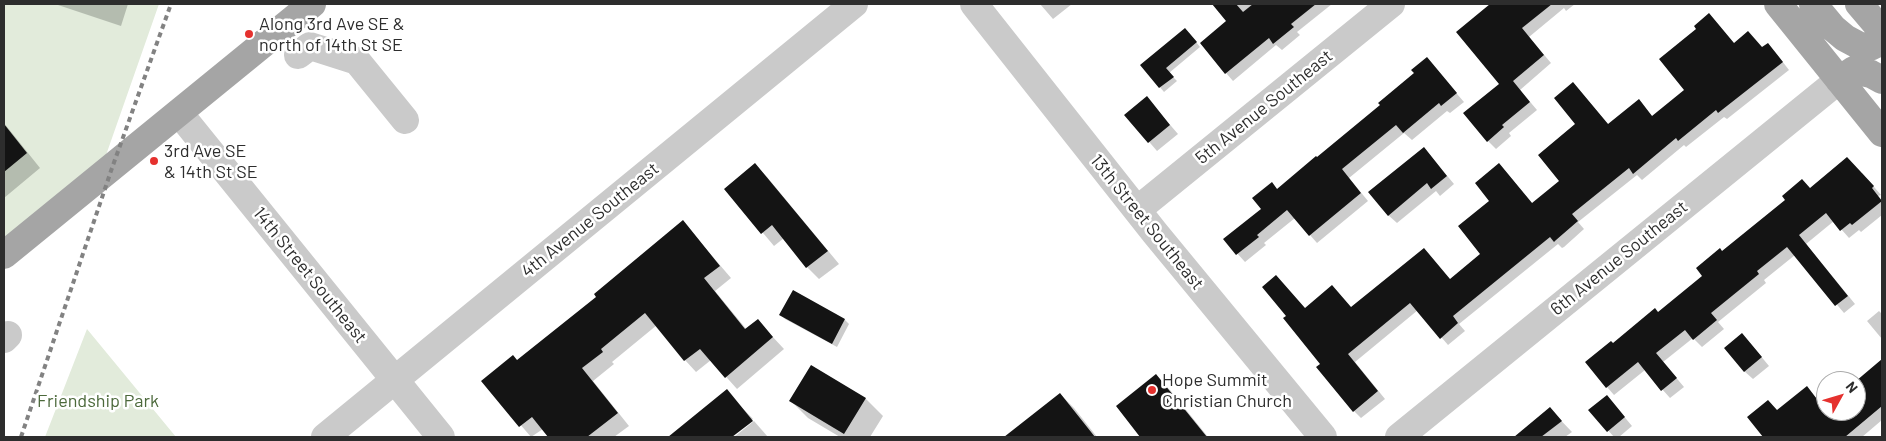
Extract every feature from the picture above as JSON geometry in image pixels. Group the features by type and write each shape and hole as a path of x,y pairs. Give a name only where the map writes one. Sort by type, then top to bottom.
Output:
{"main road":[{"path":"4,255 312,4"},
{"path":"1778,4 1882,133"},
{"path":"1813,4 1833,28 1845,38 1860,46 1870,47 1882,41"},
{"path":"1859,4 1882,31"},
{"path":"1839,80 1854,70 1871,74 1882,80"}],"street":[{"name":"4th Avenue Southeast","path":"325,437 854,4"},
{"name":"13th Street Southeast","path":"974,4 1137,210 1323,437"},
{"name":"5th Avenue Southeast","path":"1137,210 1391,4"},
{"path":"298,55 310,46 357,61 405,120"},
{"name":"6th Avenue Southeast","path":"1399,437 1839,80"},
{"name":"14th Street Southeast","path":"178,114 441,437"}],"green space":[{"path":"4,4 159,4 105,158 4,240"},
{"name":"Friendship Park","path":"87,329 176,437 45,437"}],"building":[{"path":"1212,4 1236,4 1243,12 1253,4 1316,4 1291,24 1294,27 1273,44 1269,38 1225,74 1200,43 1226,21"},
{"path":"1490,4 1552,4 1522,28 1544,55 1513,81 1530,102 1502,125 1504,127 1487,142 1463,113 1499,84 1456,32"},
{"path":"1709,13 1734,43 1748,31 1762,47 1768,43 1783,62 1718,113 1716,110 1678,141 1676,138 1633,174 1629,168 1572,214 1578,221 1554,242 1550,237 1453,316 1458,323 1440,339 1410,303 1348,354 1378,391 1353,412 1316,367 1320,364 1283,318 1286,316 1262,287 1276,275 1305,308 1332,285 1351,307 1424,248 1450,279 1480,254 1458,226 1489,201 1475,183 1499,163 1532,203 1559,181 1538,155 1575,124 1554,98 1573,82 1608,124 1639,99 1652,116 1684,90 1659,59 1696,29 1694,26"},
{"path":"1185,28 1197,42 1166,68 1174,77 1159,88 1140,65"},
{"path":"1427,57 1457,93 1441,106 1439,103 1403,133 1396,125 1342,169 1361,193 1309,236 1287,210 1257,235 1259,237 1236,255 1223,239 1261,209 1252,198 1272,182 1277,189 1317,157 1380,105 1378,103 1414,73 1411,70"},
{"path":"1147,96 1170,125 1148,143 1124,115"},
{"path":"4,124 27,153 4,172"},
{"path":"1424,147 1447,176 1431,189 1427,183 1388,216 1368,192"},
{"path":"1847,157 1874,186 1872,188 1882,201 1852,225 1850,223 1840,231 1826,213 1799,235 1848,296 1835,306 1787,247 1757,271 1759,274 1711,313 1717,320 1693,340 1685,330 1656,353 1677,378 1661,391 1638,362 1606,388 1585,362 1611,341 1613,343 1655,308 1658,312 1702,276 1696,268 1720,248 1722,251 1785,200 1782,196 1802,179 1810,188"},
{"path":"755,163 828,251 806,268 772,225 761,234 724,189"},
{"path":"683,220 720,266 704,278 745,329 758,319 773,337 725,378 700,349 684,361 645,313 601,349 603,352 582,368 618,413 587,437 548,437 532,417 519,427 481,381 513,355 517,360 596,297 594,294"},
{"path":"793,290 845,319 832,344 779,315"},
{"path":"1742,333 1762,357 1744,372 1724,348"},
{"path":"1882,359 1882,406 1866,419 1866,373"},
{"path":"811,365 866,398 844,434 789,401"},
{"name":"Hope Summit Christian Church","path":"1156,374 1207,437 1140,437 1116,406"},
{"path":"1807,386 1816,398 1816,421 1864,421 1845,437 1763,437 1747,417 1768,400 1777,410"},
{"path":"727,389 753,421 732,437 668,437"},
{"path":"1060,393 1095,437 1004,437"},
{"path":"1607,395 1625,417 1607,432 1588,410"},
{"path":"1550,407 1562,421 1541,437 1514,437"}],"railway":[{"path":"21,437 112,168 171,4"}],"place":[{"name":"Along 3rd Ave SE & north of 14th St SE","path":"249,34"},
{"name":"3rd Ave SE & 14th St SE","path":"154,161"},
{"name":"Hope Summit Christian Church","path":"1152,390"}]}
